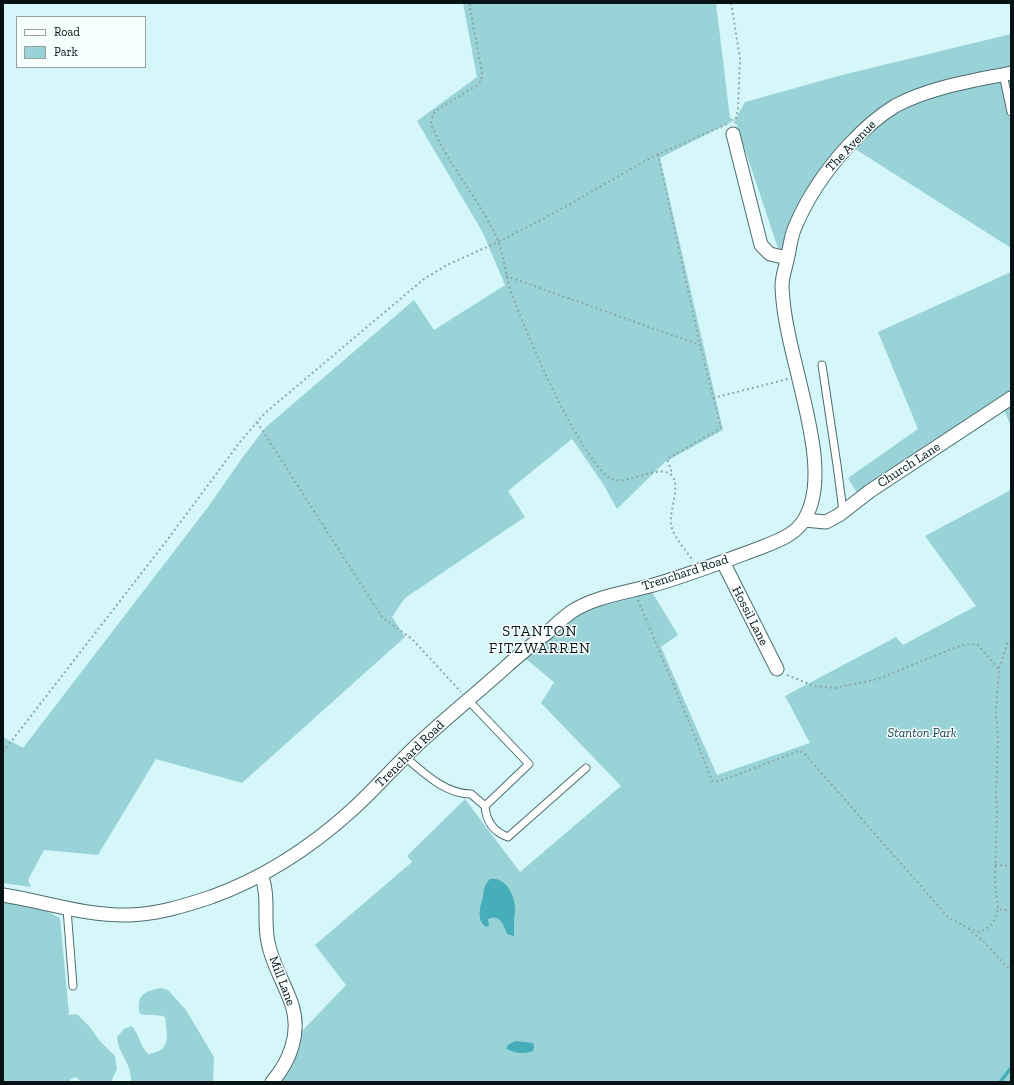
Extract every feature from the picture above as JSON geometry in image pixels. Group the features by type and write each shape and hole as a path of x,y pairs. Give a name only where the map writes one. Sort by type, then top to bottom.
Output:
{"street":[{"name":"The Avenue","path":"802,523 814,490 815,465 811,430 785,314 781,281 788,258 793,230 822,176 870,123 896,106 925,94 962,83 1007,73"},
{"path":"733,134 761,246 770,254 788,258"},
{"name":"Church Lane","path":"802,523 826,522 839,515 870,491 1011,398"},
{"name":"Trenchard Road","path":"3,895 34,900 67,909 90,913 118,915 177,908 224,892 261,875 292,858 324,834 352,810 405,757 468,700 572,612 593,602 723,562 781,539 802,523"},
{"name":"Hossil Lane","path":"723,562 777,670"},
{"name":"Mill Lane","path":"261,875 265,890 265,923 268,942 272,959 292,1006 296,1028 290,1052 284,1065 272,1082"}],"lane":[{"path":"1007,73 1011,112"},
{"path":"822,365 843,511"},
{"path":"468,700 529,764 485,806"},
{"path":"405,757 432,779 454,792 471,794 485,806 489,821 499,834 508,837 586,768"},
{"path":"67,909 72,986"}],"path":[{"path":"474,3 469,4 482,78 477,85 436,110 433,114 431,124 440,142 491,227 498,242 506,276 525,326 550,383 573,428 598,468 607,476 616,480 664,472 673,477 675,489 671,524 680,542 698,570"},
{"path":"731,3 740,58 738,109 733,134"},
{"path":"3,752 168,539 236,448 265,413 424,279 447,265 498,242 554,213 658,154 709,130 735,120"},
{"path":"658,154 700,345 721,428 667,459 671,470 670,475"},
{"path":"506,276 700,345"},
{"path":"713,398 798,377"},
{"path":"257,422 383,618 412,639 468,700"},
{"path":"635,589 636,596 694,734 712,781 718,782 798,751 802,752 948,917 979,932 989,928 993,923 998,908 995,884 998,810 996,797 998,739 996,711 999,669 1007,644 1011,639"},
{"path":"777,670 814,686 835,688 878,679 966,644 978,645 999,669"},
{"path":"995,865 1011,866"},
{"path":"998,908 1011,911"},
{"path":"966,927 984,942 1011,971"}],"green space":[{"path":"463,3 716,3 730,118 735,120 660,158 723,430 665,462 617,509 603,484 572,439 508,491 525,517 405,598 392,617 405,637 242,783 156,759 98,855 44,850 28,880 31,887 3,883 3,737 23,748 208,507 266,427 414,300 434,330 505,285 483,233 417,121 477,77"},
{"path":"1011,34 1011,248 852,147 814,199 802,225 791,257 780,254 735,120 745,102 842,75"},
{"path":"1011,272 1011,426 1003,408 862,501 848,478 918,429 878,332"},
{"name":"Stanton Park","path":"1011,490 1011,1082 277,1082 294,1060 300,1045 302,1031 346,985 315,945 412,862 407,856 465,799 520,872 621,786 541,703 554,682 526,659 576,617 597,605 652,592 678,635 661,647 717,775 810,743 785,696 896,637 903,645 976,606 925,536"},
{"path":"3,902 39,907 60,918 69,1014 67,1015 77,1014 115,1056 117,1069 111,1082 81,1082 76,1077 71,1079 69,1082 3,1082"},
{"path":"161,988 168,990 186,1010 214,1057 213,1082 131,1082 131,1075 120,1049 117,1037 124,1029 132,1026 148,1054 161,1050 166,1042 167,1036 165,1017 140,1014 139,1002 140,998 146,993"}],"shaded area":[{"path":"490,879 495,879 504,883 511,891 515,908 514,936 507,934 503,924 498,919 488,919 489,926 486,927 481,921 480,909 484,889"},
{"path":"516,1041 533,1043 533,1051 520,1053 507,1049 507,1046"}],"waterway":[{"path":"1000,1082 1011,1068"}],"district":[{"name":"STANTON FITZWARREN","path":"540,640"}]}
